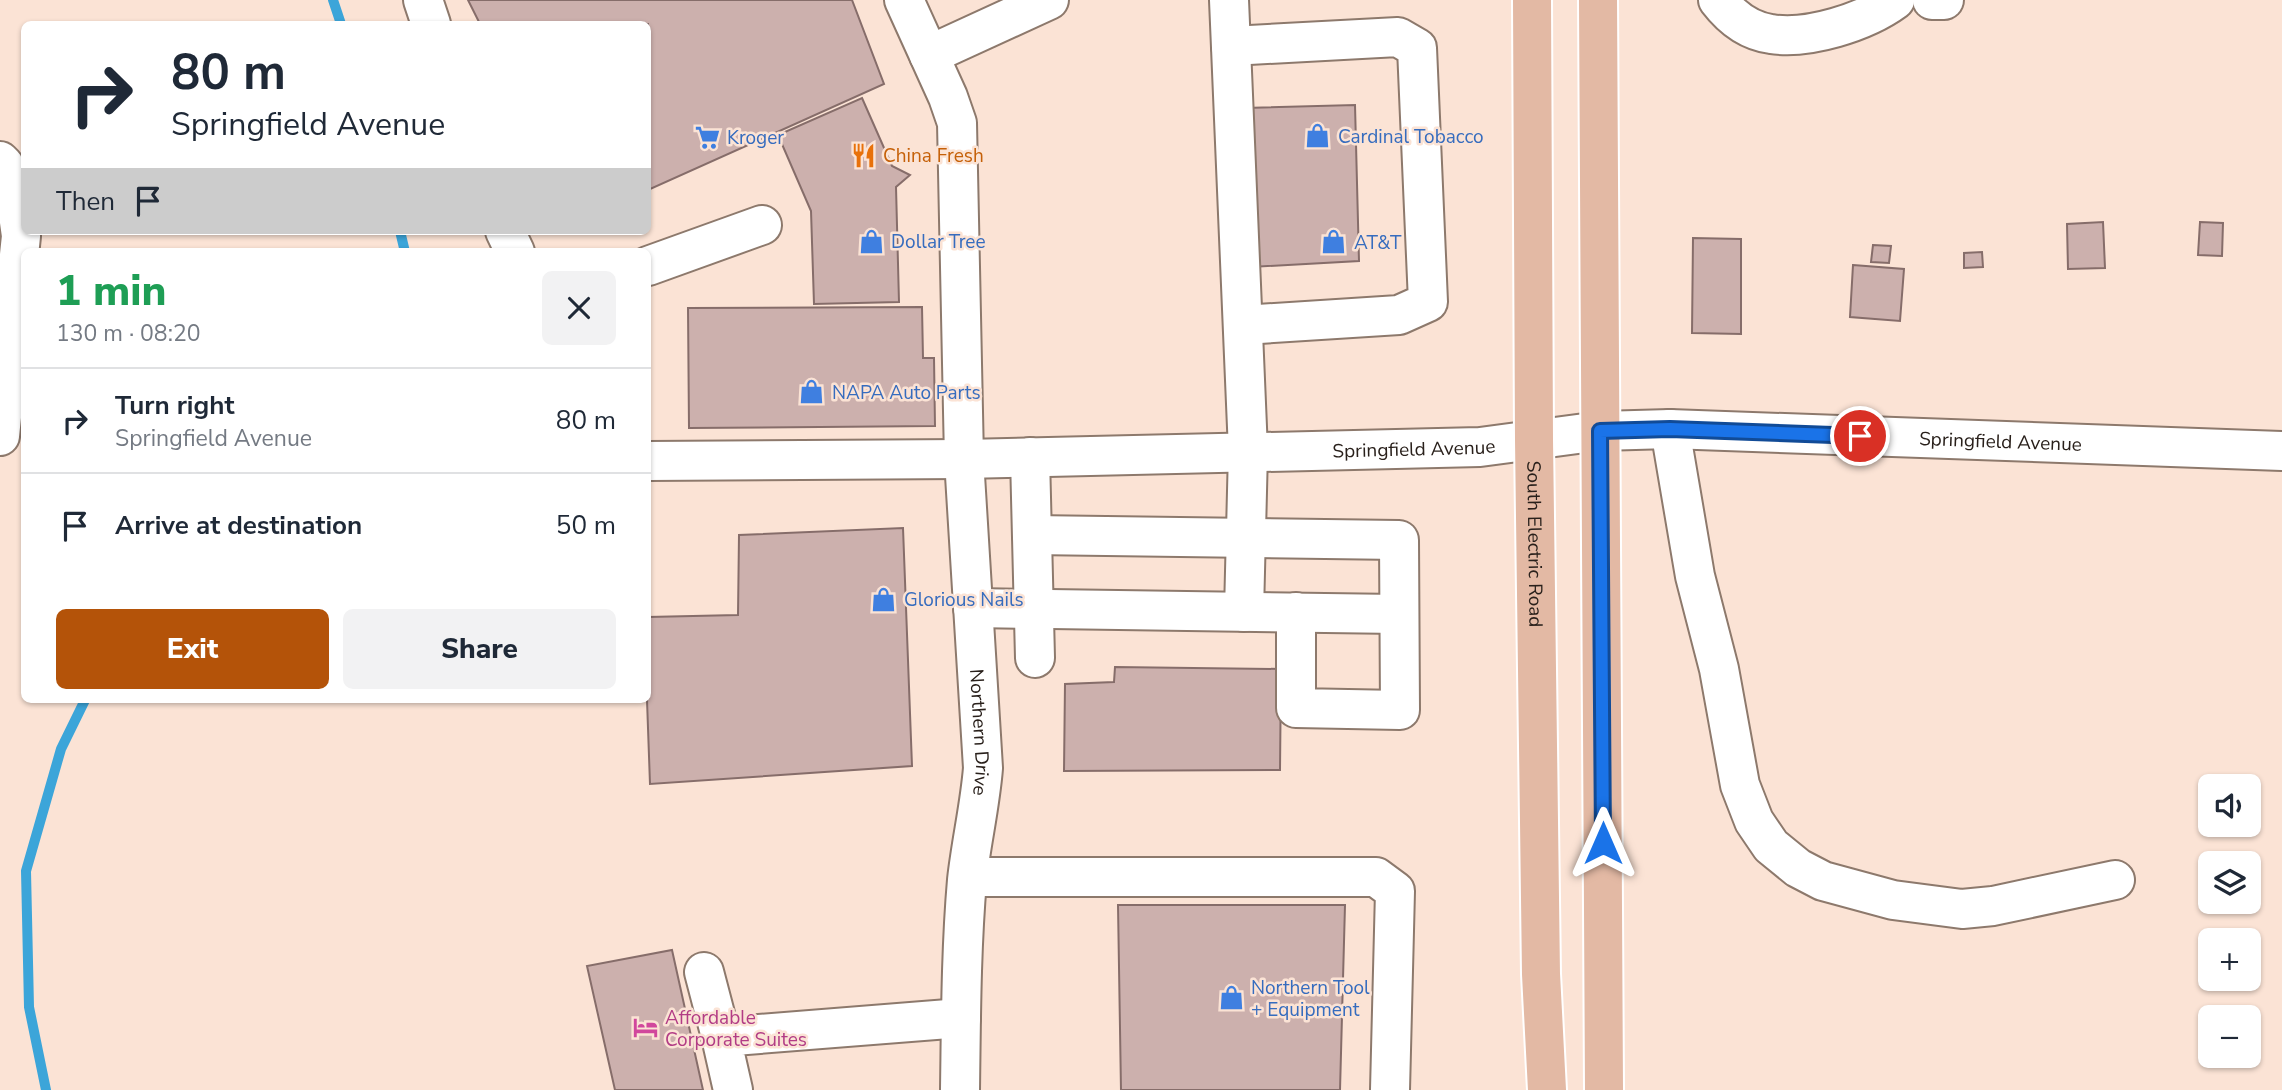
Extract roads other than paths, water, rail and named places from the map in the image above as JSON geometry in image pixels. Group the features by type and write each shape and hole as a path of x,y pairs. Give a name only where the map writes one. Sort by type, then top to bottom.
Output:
{"main road":[{"name":"South Electric Road","path":"1532,0 1541,974 1547,1090"},
{"path":"1598,0 1604,1090"}],"street":[{"path":"423,0 429,21"},
{"name":"Northern Drive","path":"904,0 957,123 964,459 982,768 980,803 968,877 961,965 960,1090"},
{"path":"929,55 1049,0"},
{"path":"1229,0 1248,451 1244,612"},
{"path":"1717,0 1729,15 1752,29 1773,35 1815,32 1852,23 1895,0"},
{"path":"1932,0 1944,0"},
{"path":"1231,46 1398,37 1418,48 1428,302 1399,315 1243,325"},
{"path":"0,161 4,165 16,200 21,236 0,436"},
{"path":"651,265 762,225"},
{"path":"1670,429 1695,576 1720,668 1740,785 1754,821 1771,846 1798,868 1824,881 1893,900 1962,909 1993,906 2115,880"},
{"name":"Springfield Avenue","path":"651,461 964,459 1480,447 1600,431 1670,429 2282,451"},
{"path":"1030,457 1035,659"},
{"path":"1032,535 1399,540 1399,710 1296,708 1296,611"},
{"path":"973,608 1399,614"},
{"path":"968,877 1376,877 1395,891 1390,1090"},
{"path":"704,972 733,1090"},
{"path":"721,1037 961,1018"}],"waterway":[{"path":"333,0 340,21"},
{"path":"401,235 404,248"},
{"path":"46,1090 29,1007 26,871 61,749 84,703"}],"place":[{"name":"Cardinal Tobacco","path":"1318,136"},
{"name":"Kroger","path":"707,137"},
{"name":"China Fresh","path":"863,155"},
{"name":"Dollar Tree","path":"871,241"},
{"name":"AT&T","path":"1334,242"},
{"name":"NAPA Auto Parts","path":"812,392"},
{"name":"Glorious Nails","path":"884,599"},
{"name":"Northern Tool + Equipment","path":"1231,998"},
{"name":"Affordable Corporate Suites","path":"645,1028"}]}
